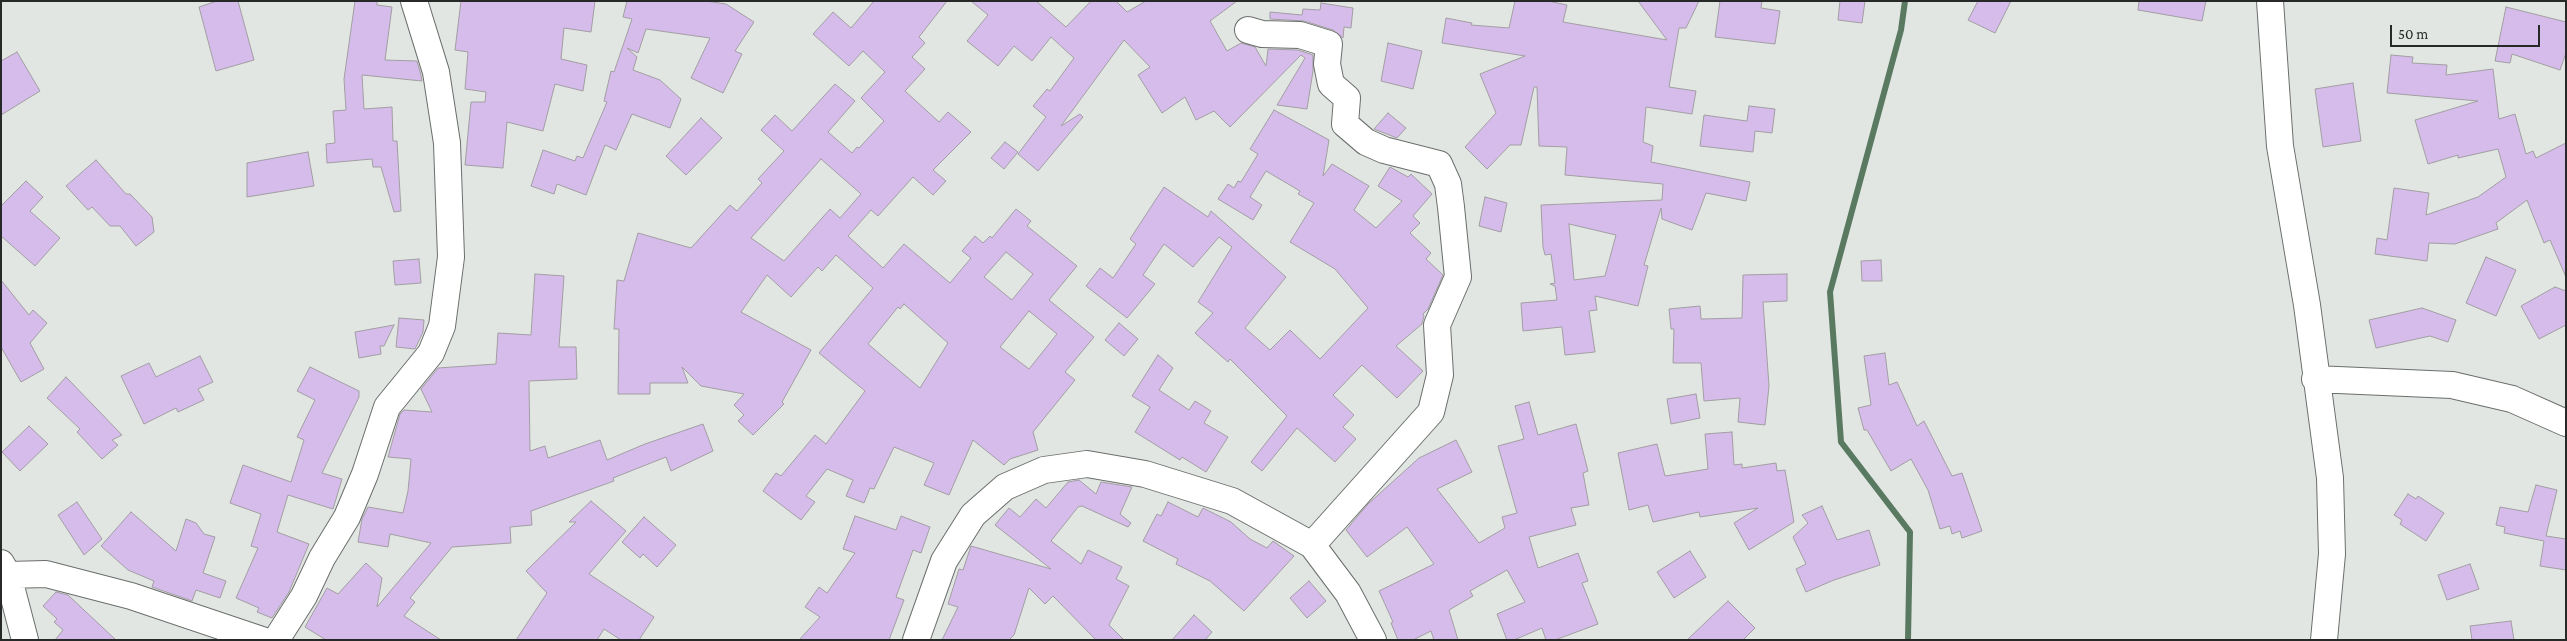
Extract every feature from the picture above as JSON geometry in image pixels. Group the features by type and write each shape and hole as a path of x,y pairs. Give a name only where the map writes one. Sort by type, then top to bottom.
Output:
{"street":[{"path":"276,640 304,596 322,558 347,517 365,474 387,407 431,353 442,326 451,257 448,143 436,72 414,1"},
{"path":"2270,1 2280,146 2307,305 2315,379 2330,478 2332,554 2324,640"},
{"path":"1248,30 1262,34 1300,35 1329,44 1327,64 1331,84 1347,98 1345,124 1366,142 1384,150 1439,164 1448,184 1451,207 1458,277 1437,324 1440,375 1431,412 1312,545"},
{"path":"2315,379 2452,385 2512,398 2566,422"},
{"path":"916,640 944,561 973,515 1005,487 1044,470 1087,464 1145,474 1232,501 1312,545 1348,593 1373,640"},
{"path":"25,640 5,569 46,574 122,594 262,640"}],"building":[{"path":"217,1 238,1 254,60 216,71 199,7"},
{"path":"355,1 377,1 377,5 392,7 385,60 417,61 421,75 422,81 362,75 364,109 392,107 393,141 397,141 401,211 394,212 381,167 373,167 372,159 327,163 326,144 335,143 333,111 346,110 344,79"},
{"path":"461,1 595,1 591,32 564,28 561,59 587,65 583,91 555,84 543,131 507,122 503,168 465,165 471,102 485,102 486,92 465,89 468,52 455,50"},
{"path":"627,1 706,1 726,4 754,22 735,51 742,54 723,93 691,78 710,38 646,29 638,53 627,48 637,57 633,70 660,80 681,99 670,128 632,114 616,150 605,145 586,195 557,184 554,194 531,186 543,150 575,161 577,156 583,158 607,102 604,101 611,71 614,72 632,19 623,17"},
{"path":"874,1 947,1 919,37 925,43 912,57 925,69 905,91 939,122 948,112 971,132 933,170 946,181 933,195 913,177 878,216 871,210 848,236 883,268 904,244 950,283 971,258 962,251 975,236 983,243 990,236 992,238 1016,209 1031,221 1027,226 1077,266 1049,300 1094,337 1065,372 1075,380 1033,432 1038,450 1010,459 1004,465 973,440 949,495 924,485 934,463 894,447 874,489 870,488 864,503 846,496 853,480 827,469 806,496 815,502 801,520 763,491 776,473 781,476 815,435 826,444 865,391 819,353 873,288 836,255 822,271 818,267 791,297 767,275 741,312 811,350 782,402 784,404 753,435 738,421 744,415 734,405 744,394 701,386 682,367 688,383 650,383 650,394 618,394 619,329 614,329 617,280 624,281 638,233 691,248 730,205 737,211 762,183 758,179 784,151 761,130 775,115 792,131 835,84 855,101 828,132 852,153 857,147 859,148 884,121 861,98 885,72 863,51 849,66 813,34 833,12 851,28","holes":["821,159 861,194 840,218 830,209 784,261 751,238","1006,252 1033,274 1012,300 984,277","904,304 948,343 920,388 868,344 898,307 900,309","1029,311 1057,334 1029,369 1000,347"]},
{"path":"971,1 1036,1 1066,27 1091,1 1116,1 1127,12 1146,1 1237,1 1210,21 1227,51 1241,43 1255,47 1266,66 1268,49 1298,50 1313,55 1313,71 1307,109 1277,105 1305,58 1301,55 1230,127 1214,111 1196,120 1185,97 1162,113 1138,75 1150,67 1124,40 1061,126 1080,114 1083,117 1038,171 1018,154 1046,117 1033,106 1047,89 1050,91 1074,58 1051,37 1032,61 1014,46 998,66 967,41 988,15"},
{"path":"1515,1 1548,1 1567,5 1563,22 1667,40 1638,1 1699,1 1686,28 1679,28 1669,87 1696,91 1692,114 1646,107 1643,142 1653,146 1651,162 1750,182 1746,201 1706,193 1692,230 1662,219 1661,208 1644,265 1648,266 1638,306 1595,296 1597,310 1589,311 1595,352 1565,355 1562,327 1523,331 1521,303 1557,300 1555,286 1550,284 1555,283 1551,254 1545,255 1543,247 1541,205 1662,200 1663,184 1565,175 1567,147 1539,146 1537,87 1534,87 1521,145 1510,145 1487,169 1465,147 1496,113 1480,74 1525,56 1442,43 1446,18 1472,23 1471,25 1509,28","holes":["1569,224 1616,235 1605,276 1574,280"]},
{"path":"1720,1 1762,1 1761,8 1780,11 1775,44 1715,37"},
{"path":"1840,1 1865,1 1862,23 1838,20"},
{"path":"1978,1 2011,1 1995,33 1968,20"},
{"path":"2139,1 2206,1 2202,21 2138,10"},
{"path":"1321,3 1353,8 1351,28 1344,27 1343,38 1333,30 1304,21 1270,19 1270,12 1302,15 1303,9 1320,10"},
{"path":"2506,7 2566,22 2566,53 2560,70 2512,54 2510,63 2495,61"},
{"path":"1388,43 1422,51 1413,89 1381,81"},
{"path":"17,52 40,91 1,115 1,61"},
{"path":"2391,55 2413,57 2412,63 2447,65 2446,75 2493,69 2499,119 2515,114 2526,154 2533,151 2536,158 2566,143 2566,277 2550,240 2544,243 2527,200 2496,223 2498,229 2455,244 2429,243 2427,261 2375,254 2377,238 2387,240 2394,188 2429,193 2426,215 2478,197 2506,177 2498,149 2458,158 2458,155 2428,164 2415,120 2478,101 2387,93"},
{"path":"2353,83 2361,141 2323,147 2315,89"},
{"path":"1749,106 1775,109 1772,133 1755,131 1753,152 1700,146 1704,115 1747,121"},
{"path":"1274,110 1329,140 1323,176 1332,164 1369,186 1354,210 1376,228 1402,201 1378,186 1390,167 1408,177 1411,174 1432,194 1413,216 1420,223 1410,233 1431,253 1426,259 1443,275 1428,309 1423,314 1422,324 1396,346 1423,371 1397,398 1362,365 1333,395 1354,415 1343,427 1356,439 1335,462 1297,428 1262,471 1251,462 1287,416 1230,359 1228,362 1195,333 1213,313 1198,302 1232,247 1219,237 1193,267 1164,244 1143,275 1155,284 1127,318 1086,286 1100,268 1113,278 1136,244 1130,239 1164,187 1208,217 1211,211 1286,277 1245,328 1270,350 1290,330 1320,359 1368,308 1335,269 1290,242 1314,203 1298,194 1300,191 1266,171 1250,197 1262,205 1253,220 1218,199 1228,184 1234,188 1238,181 1241,182 1258,154 1250,149"},
{"path":"1388,113 1406,128 1397,138 1374,129"},
{"path":"701,118 722,138 686,175 666,156"},
{"path":"1005,142 1018,152 1004,169 991,158"},
{"path":"308,152 314,186 247,197 247,163"},
{"path":"96,160 126,194 130,194 152,217 154,232 136,246 120,226 110,226 92,207 88,210 66,186"},
{"path":"26,181 43,197 30,211 60,238 35,266 1,236 1,206"},
{"path":"1485,197 1507,203 1501,232 1479,226"},
{"path":"2486,257 2516,270 2496,316 2466,303"},
{"path":"419,259 421,283 395,285 393,261"},
{"path":"1881,260 1882,281 1862,281 1861,261"},
{"path":"535,274 564,276 559,347 576,347 577,379 529,381 530,451 545,446 548,458 600,440 607,460 645,444 703,424 713,451 671,471 666,457 613,478 614,481 531,511 532,525 510,527 511,543 452,547 410,598 415,602 404,616 441,640 326,640 305,627 327,588 338,594 366,563 382,578 377,607 431,543 390,534 388,547 358,542 362,519 368,507 403,513 408,491 411,459 388,457 400,414 404,410 432,412 421,389 438,368 496,364 498,333 531,335"},
{"path":"1787,274 1787,301 1763,302 1769,386 1765,425 1738,422 1740,398 1704,401 1701,363 1673,363 1674,329 1671,329 1669,309 1700,306 1701,319 1742,318 1743,275"},
{"path":"1,280 29,315 33,310 47,323 30,343 44,369 21,382 1,347"},
{"path":"2555,287 2566,291 2566,325 2539,339 2521,306"},
{"path":"2422,308 2456,320 2448,342 2430,336 2376,348 2369,320"},
{"path":"399,318 424,320 423,332 415,349 396,347"},
{"path":"1119,323 1138,339 1124,356 1105,340"},
{"path":"394,325 384,346 380,346 381,354 359,358 355,332"},
{"path":"1885,353 1889,385 1897,382 1917,426 1924,421 1952,476 1962,473 1982,531 1962,538 1960,531 1952,534 1950,526 1940,529 1928,490 1911,459 1891,471 1867,430 1864,430 1858,408 1871,405 1864,356"},
{"path":"1158,355 1173,368 1159,390 1189,410 1195,401 1211,411 1204,423 1228,437 1206,472 1182,457 1180,460 1135,432 1150,407 1132,396"},
{"path":"200,356 213,382 198,389 204,400 178,412 176,408 144,424 121,376 149,363 156,377"},
{"path":"310,367 359,391 359,397 322,473 342,479 333,509 288,495 277,532 309,544 289,592 272,618 257,612 259,608 236,598 258,548 251,546 261,514 230,503 243,465 291,482 304,440 297,437 315,400 297,391"},
{"path":"66,377 122,435 112,440 118,445 102,459 77,432 80,429 47,398"},
{"path":"1696,394 1700,418 1671,424 1667,399"},
{"path":"1529,402 1538,435 1576,424 1588,471 1583,473 1589,505 1571,508 1576,525 1529,537 1538,568 1578,553 1588,581 1582,583 1598,624 1555,640 1546,640 1542,628 1514,640 1507,640 1497,614 1525,602 1507,570 1470,591 1473,596 1449,610 1458,640 1434,640 1431,631 1413,640 1398,640 1391,623 1393,622 1379,591 1434,564 1407,527 1367,557 1346,530 1368,504 1419,458 1456,440 1472,472 1437,489 1479,543 1505,528 1502,517 1517,513 1498,446 1524,439 1515,406"},
{"path":"29,426 48,444 20,471 2,452"},
{"path":"1732,432 1734,465 1742,464 1742,468 1776,463 1777,471 1785,470 1794,522 1749,550 1734,523 1758,508 1700,517 1699,512 1653,522 1648,505 1629,510 1618,453 1657,444 1665,476 1708,469 1705,434"},
{"path":"1079,480 1096,494 1101,482 1132,487 1120,514 1131,523 1128,527 1082,506 1078,507 1051,541 1081,564 1088,550 1122,567 1116,579 1129,586 1109,625 1124,640 1096,640 1053,596 1045,604 1029,588 1014,635 1009,640 942,640 958,607 948,604 959,569 963,570 971,546 1051,569 995,525 1009,508 1020,517 1036,499 1046,508 1068,482"},
{"path":"2536,485 2557,490 2546,536 2566,539 2566,570 2540,566 2544,541 2504,533 2505,527 2496,525 2500,507 2528,512"},
{"path":"2408,494 2416,499 2418,496 2444,513 2426,541 2400,524 2402,520 2394,515"},
{"path":"591,501 626,531 589,574 654,617 639,640 621,640 604,629 597,640 516,640 547,593 526,571 576,522 569,522"},
{"path":"77,502 102,539 84,555 58,515"},
{"path":"1168,502 1198,517 1203,508 1231,522 1250,539 1267,548 1273,541 1294,556 1244,611 1210,581 1176,564 1178,559 1143,541 1157,514 1161,516"},
{"path":"1822,506 1837,540 1869,530 1880,565 1834,580 1806,592 1796,569 1806,564 1793,537 1808,523 1802,515"},
{"path":"131,512 176,551 186,519 196,523 204,534 215,537 203,573 226,581 220,598 196,590 192,601 152,587 154,581 128,570 101,546"},
{"path":"855,516 896,530 901,516 930,527 921,553 913,550 896,597 904,600 889,640 799,640 820,617 805,607 819,587 827,593 855,553 843,549"},
{"path":"644,517 676,545 657,567 643,554 640,558 622,542"},
{"path":"1690,551 1706,577 1674,598 1657,572"},
{"path":"2470,564 2479,589 2447,600 2438,575"},
{"path":"1309,581 1326,601 1307,618 1290,598"},
{"path":"56,592 68,595 116,640 55,640 63,630 54,622 57,619 43,606"},
{"path":"1728,601 1755,628 1743,640 1687,640"},
{"path":"1194,615 1212,632 1205,640 1172,640"},
{"path":"2511,621 2514,640 2472,640 2470,626"}],"waterway":[{"path":"1905,1 1901,30 1830,292 1841,442 1910,532 1908,640"}]}
